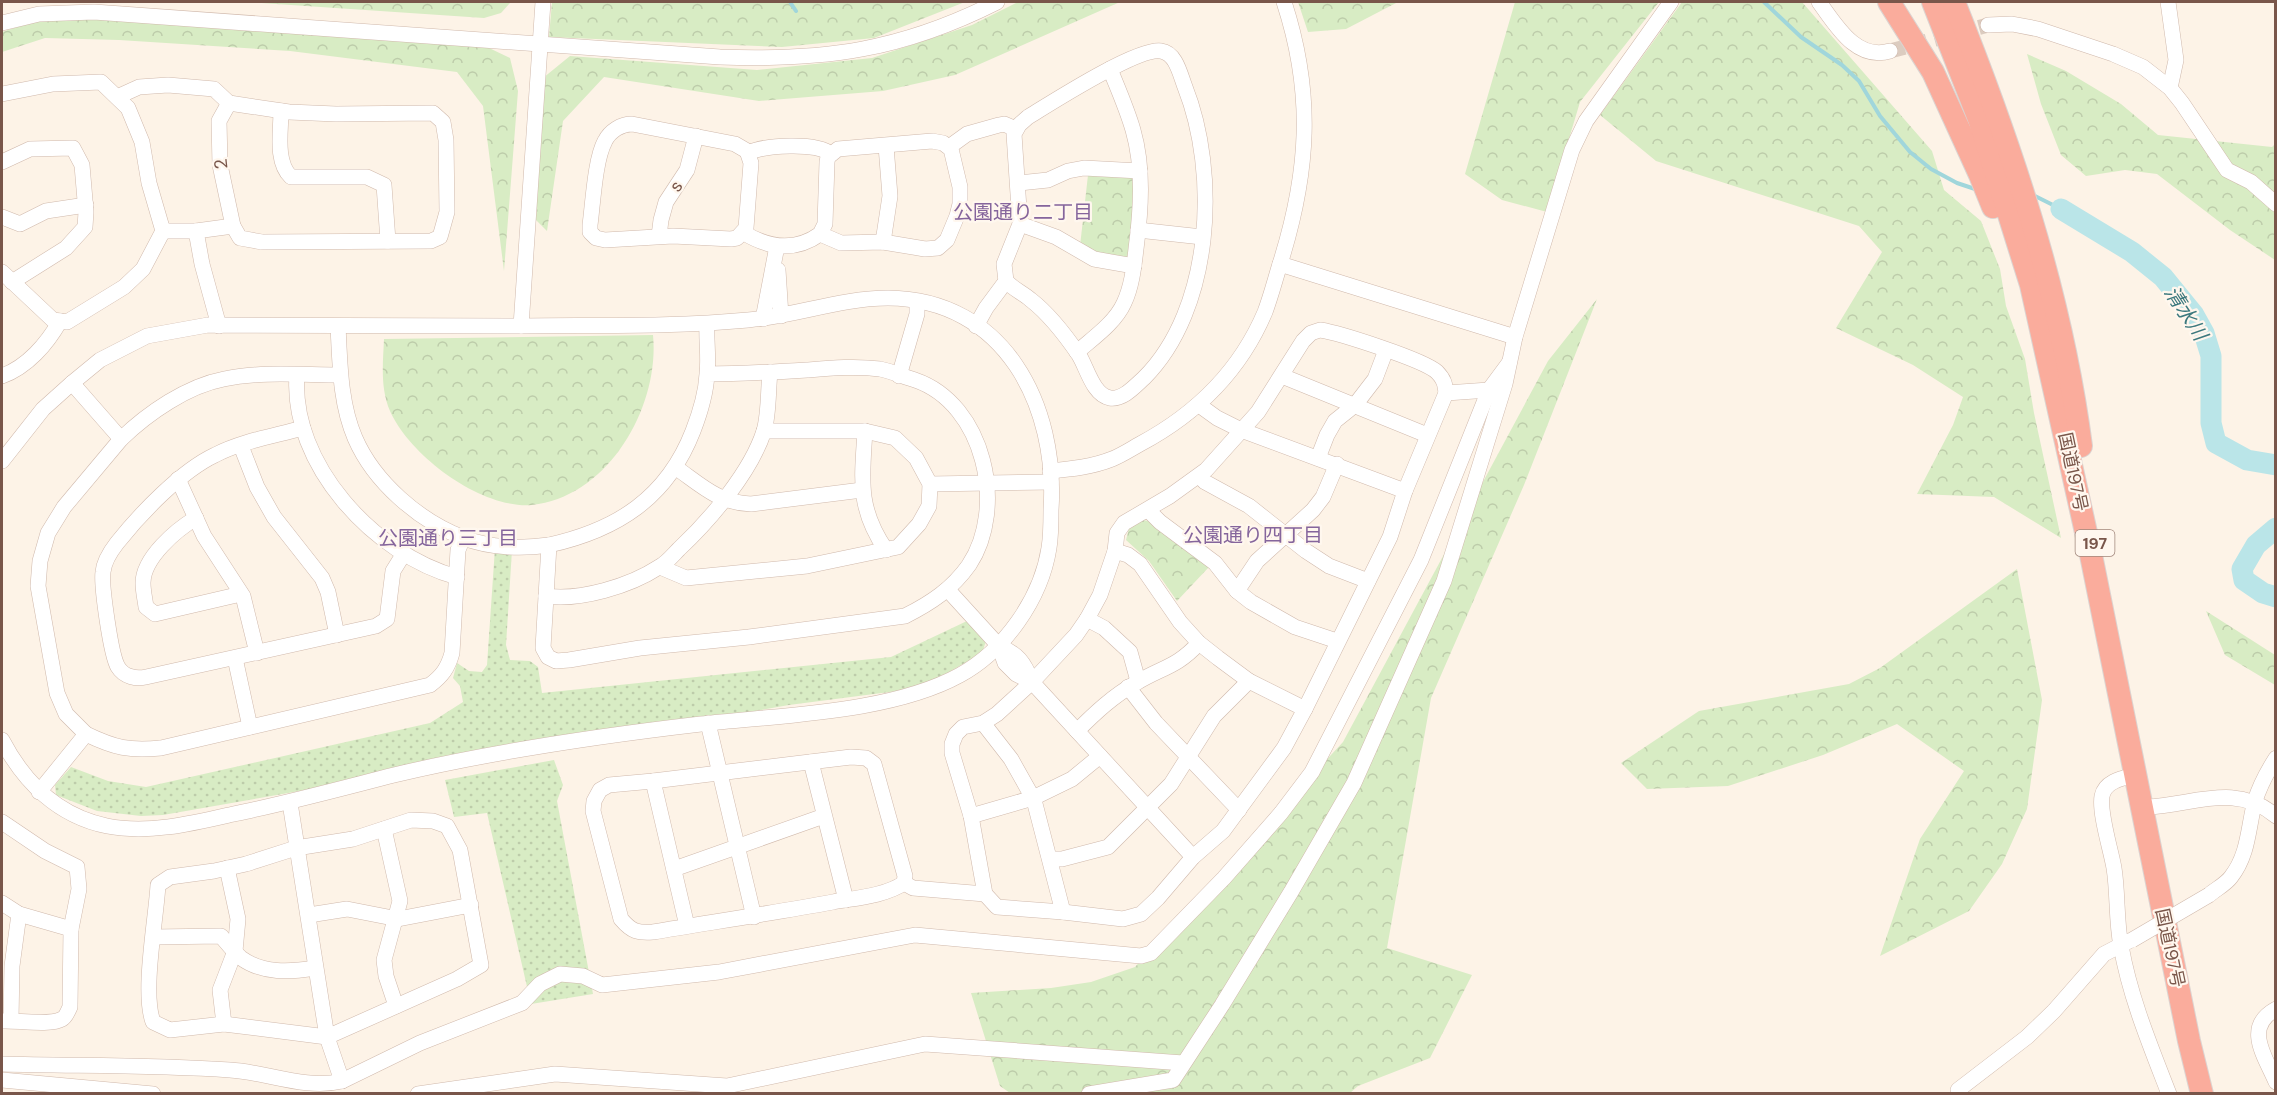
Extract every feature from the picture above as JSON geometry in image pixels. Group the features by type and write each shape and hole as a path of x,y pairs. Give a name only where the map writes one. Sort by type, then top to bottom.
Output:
{"highway":[{"path":"1889,2 1933,72 1980,175 2012,258 2055,393"},
{"name":"国道197号","path":"1933,2 1979,119 2031,285 2091,555 2189,1041 2202,1094"},
{"name":"国道197号","path":"1954,2 1981,70 2015,169 2061,328 2074,396 2096,547 2185,990 2210,1094"}],"street":[{"path":"521,326 543,2"},
{"path":"2,23 39,14 94,12 720,57 808,57 856,51 908,38 951,23 997,2"},
{"path":"930,484 987,484 1051,477 1113,459 1170,428 1199,405 1226,375 1249,343 1265,312 1292,228 1300,192 1305,134 1304,104 1299,64 1284,2"},
{"path":"1089,1094 1173,1080 1291,892 1354,783 1444,581 1505,384 1515,337 1572,150 1586,121 1671,2"},
{"path":"1819,2 1840,30 1862,50 1878,54 1890,51"},
{"path":"2168,2 2176,60 2170,88"},
{"path":"1988,25 2012,24 2038,29 2113,54 2143,67 2170,88 2227,170 2251,182 2276,204"},
{"path":"976,326 1006,281 1004,264 1020,224 1019,183 1014,139 1016,129 1028,117 1110,69 1155,51 1167,53 1175,61 1194,113 1204,161 1202,237 1192,296 1170,346 1142,379 1120,397 1104,396 1096,389 1077,352 1033,301 1006,281"},
{"path":"1077,352 1113,319 1124,304 1134,266 1140,171 1133,130 1110,69"},
{"path":"2,94 54,84 101,82 128,108 142,142 149,183 163,231 143,269 124,287 68,322 53,320 7,277 66,248 85,227 86,204 82,165 73,148 30,149 2,162"},
{"path":"117,97 140,87 168,85 213,89 229,103 280,111 336,114 433,113 443,122 446,140 447,212 440,237 431,241 262,242 240,238 233,226 196,231 163,231"},
{"name":"2","path":"229,103 219,121 219,165 233,226"},
{"path":"280,111 281,156 284,171 291,177 367,177 384,185 388,241"},
{"path":"627,124 735,144 748,153 751,163 746,228 744,233 731,240 659,236 600,240 592,235 590,225 603,144 614,131 627,124"},
{"path":"949,147 967,134 999,125 1004,124 1016,129"},
{"name":"s","path":"659,236 666,202 687,170 696,136"},
{"path":"744,233 777,246 798,245 820,234 825,224 827,162 834,151 844,147 886,146 932,141 938,141 949,147 957,170 960,204 947,240 938,248 932,250 883,242 841,243 820,234"},
{"path":"883,242 890,196 886,146"},
{"path":"748,153 768,147 817,148 831,154"},
{"path":"1019,183 1048,180 1068,171 1084,168 1140,171"},
{"path":"2,217 20,224 46,211 86,204"},
{"path":"1020,224 1056,237 1094,259 1134,266"},
{"path":"1138,230 1202,237"},
{"path":"196,231 202,264 219,326"},
{"path":"777,246 781,316"},
{"path":"763,319 777,246"},
{"path":"1280,264 1515,337"},
{"path":"2,461 43,409 72,383 100,360 147,336 208,325 707,324 763,319 866,300 900,299 949,312 976,326 1013,360 1034,395 1046,431 1051,477 1049,551 1037,586 1019,620 999,646 966,672 942,685 900,698 838,709 607,735 497,754 396,775 290,803 189,824 142,829 108,826 74,814 39,792 7,763 2,740"},
{"path":"900,376 918,314 918,302"},
{"path":"2,376 14,372 34,355 60,321"},
{"path":"338,326 343,397 355,437 376,472 392,492 427,519 463,538 521,548 577,539 606,528 637,508 663,485 684,454 697,420 708,374 707,324"},
{"path":"1320,330 1334,332 1386,350 1436,370 1444,380 1446,393 1405,491 1390,537 1284,748 1223,831 1193,857 1141,914 1123,920 997,907 985,894 971,816 952,753 952,744 956,734 963,728 983,723 997,714 1032,682 1076,635 1088,619 1100,595 1115,551 1118,533 1124,523 1148,510 1198,476 1243,430 1282,376 1303,341 1311,333 1320,330"},
{"path":"1318,458 1335,421 1355,405 1375,379 1386,350"},
{"path":"2,1064 228,1070 310,1084 328,1084 342,1081 420,1043 522,1003 540,984 560,974 583,976 602,985 719,972 915,935 1141,956 1151,953 1231,870 1281,813 1312,772 1421,560 1489,390 1509,363"},
{"path":"549,545 543,648 548,657 556,660 905,616 927,605 948,590 968,566 983,535 987,511 987,484 982,456 970,428 940,394 918,381 882,370 850,367 708,374"},
{"path":"546,596 557,597 618,587 660,567 686,542 744,472 764,431 770,372"},
{"path":"297,375 298,405 303,428 317,460 341,498 368,527 403,555 457,577"},
{"path":"340,375 246,376 222,379 181,394 136,424 64,507 48,533 40,561 38,586 57,693 66,714 86,734 122,749 140,750 161,748 430,686 449,666 452,653 458,550 463,538"},
{"path":"1282,376 1427,435"},
{"path":"72,383 121,439"},
{"path":"1446,393 1489,390"},
{"path":"1199,405 1217,418 1243,430 1405,491"},
{"path":"303,428 213,456 178,479 117,543 104,564 102,582 116,661 121,670 129,676 139,678 376,626 387,620 393,571 403,555"},
{"path":"660,567 686,578 807,566 886,550 898,547 919,524 929,506 930,484 916,458 895,438 865,431 764,431"},
{"path":"865,431 861,490 875,535 886,550"},
{"path":"241,446 257,487 274,518 322,579 328,592 337,635"},
{"path":"1237,591 1257,561 1312,510 1323,496 1337,465"},
{"path":"675,466 723,500 751,504 861,490"},
{"path":"1198,476 1249,506 1329,567 1368,581"},
{"path":"178,479 208,541 242,594 257,652"},
{"path":"1148,510 1160,522 1215,563 1237,591 1271,615 1294,627 1337,641"},
{"path":"196,518 182,526 148,562 143,582 146,607 155,614 242,594"},
{"path":"1115,551 1128,555 1140,564 1180,622 1199,643 1249,681 1305,709"},
{"path":"948,590 999,646 1013,652 1026,666 1032,682 1193,857"},
{"path":"1088,619 1104,628 1130,652 1133,684 1156,723 1239,810"},
{"path":"1077,730 1108,701 1133,684 1173,666 1199,643"},
{"path":"235,658 250,727"},
{"path":"1050,859 1062,859 1108,847 1171,784 1214,716 1249,681"},
{"path":"708,723 754,917"},
{"path":"983,723 1011,759 1033,798 1063,912"},
{"path":"39,792 86,734"},
{"path":"971,816 1033,798 1072,779 1100,756"},
{"path":"851,757 866,758 874,764 905,876 904,883 897,888 846,900 754,917 638,933 621,920 594,811 594,801 600,790 609,785 653,782 811,762 851,757"},
{"path":"1958,1090 2027,1037 2054,1011 2104,954 2209,895 2230,879 2238,866 2250,832 2255,802 2263,778 2276,758"},
{"path":"811,762 846,900"},
{"path":"2135,775 2115,781 2102,794 2140,1018 2169,1094"},
{"path":"653,782 687,926"},
{"path":"2148,807 2167,806 2214,797 2234,797 2255,802 2276,816"},
{"path":"290,803 327,1037 342,1081"},
{"path":"674,869 824,816"},
{"path":"411,820 433,821 447,826 460,850 481,965 457,979 327,1037 224,1024 170,1030 153,1022 150,1013 150,977 158,885 170,877 227,868 296,848 353,839 384,829 411,820"},
{"path":"2,822 45,851 76,867 79,889 71,930 70,1007 67,1015 61,1020 46,1022 6,1020 7,956 19,914"},
{"path":"384,829 400,901 384,960 386,976 396,1006"},
{"path":"224,1024 220,990 235,951 238,919 227,868"},
{"path":"904,883 913,888 985,894"},
{"path":"2,903 19,914 71,930"},
{"path":"309,915 347,909 394,919 471,905"},
{"path":"154,937 221,936 240,958 260,968 288,973 315,968"},
{"path":"2276,1009 2265,1015 2260,1022 2257,1035 2276,1082"},
{"path":"418,1094 555,1074 728,1086 925,1044 1184,1064"},
{"path":"2,1080 153,1094"}],"green space":[{"path":"248,2 511,2 501,13 484,18"},
{"path":"552,2 965,2 874,38 782,47 549,37"},
{"path":"1018,2 1120,2 955,75 883,91 759,101 604,77 563,121 547,231 536,220 543,78 570,56 757,70 872,58 972,25"},
{"path":"1298,2 1398,2 1346,29 1308,32"},
{"path":"1515,2 1659,2 1580,102 1547,212 1502,200 1465,174"},
{"path":"1682,2 1802,2 1932,151 1944,190 1981,221 2000,269 2006,306 2025,359 2034,413 2061,538 1994,497 1917,494 1953,425 1963,397 1913,365 1836,328 1882,252 1859,226 1656,161 1600,115"},
{"path":"86,18 487,47 510,58 518,91 504,271 483,106 457,72 290,51 119,40 45,38 2,52 2,32 35,21"},
{"path":"2027,54 2066,71 2121,104 2158,135 2272,147 2275,144 2275,260 2230,230 2157,174 2125,170 2086,176 2061,155 2041,104"},
{"path":"1137,173 1130,263 1100,257 1080,246 1088,175"},
{"path":"1597,299 1524,485 1431,698 1387,948 1472,975 1430,1058 1358,1086 1350,1093 1010,1093 1000,1086 971,993 1051,988 1091,982 1135,967 1343,742 1548,361"},
{"path":"653,335 653,362 648,390 638,418 624,444 606,466 584,485 560,498 532,505 512,504 470,489 430,462 413,445 400,428 387,402 383,375 384,339"},
{"path":"1143,520 1148,521 1209,567 1177,601 1149,561 1126,540 1129,528"},
{"path":"495,548 512,550 506,645 510,660 530,661 538,667 542,693 891,657 967,621 986,641 982,653 942,676 905,690 789,705 163,815 141,816 97,811 56,795 55,785 71,767 108,781 146,787 430,723 463,702 460,686 453,678 457,663 469,671 482,672 487,665"},
{"path":"2017,569 2042,700 2027,809 2002,864 1969,911 1880,956 1920,839 1964,771 1897,724 1823,755 1728,786 1647,789 1621,763 1699,711 1849,684 1880,668"},
{"path":"2206,611 2275,655 2275,685 2225,655"},
{"path":"554,760 563,785 557,801 593,994 531,1004 487,813 454,817 445,780"}],"waterway":[{"path":"790,2 796,11"},
{"path":"1764,2 1801,37 1842,65 1859,81 1880,116 1910,152 1931,169 1957,183 1978,190"},
{"path":"2033,195 2061,209"},
{"name":"清水川","path":"2061,209 2132,252 2163,277 2194,315 2204,333 2211,356 2211,423 2216,443 2247,460 2276,465"},
{"name":"清水川","path":"2276,528 2256,545 2242,569 2244,580 2263,593 2276,597"}],"tunnel":[{"path":"1890,51 1988,25"}],"district":[{"name":"公園通り二丁目","path":"1023,212"},
{"name":"公園通り四丁目","path":"1253,535"},
{"name":"公園通り三丁目","path":"448,538"}]}
